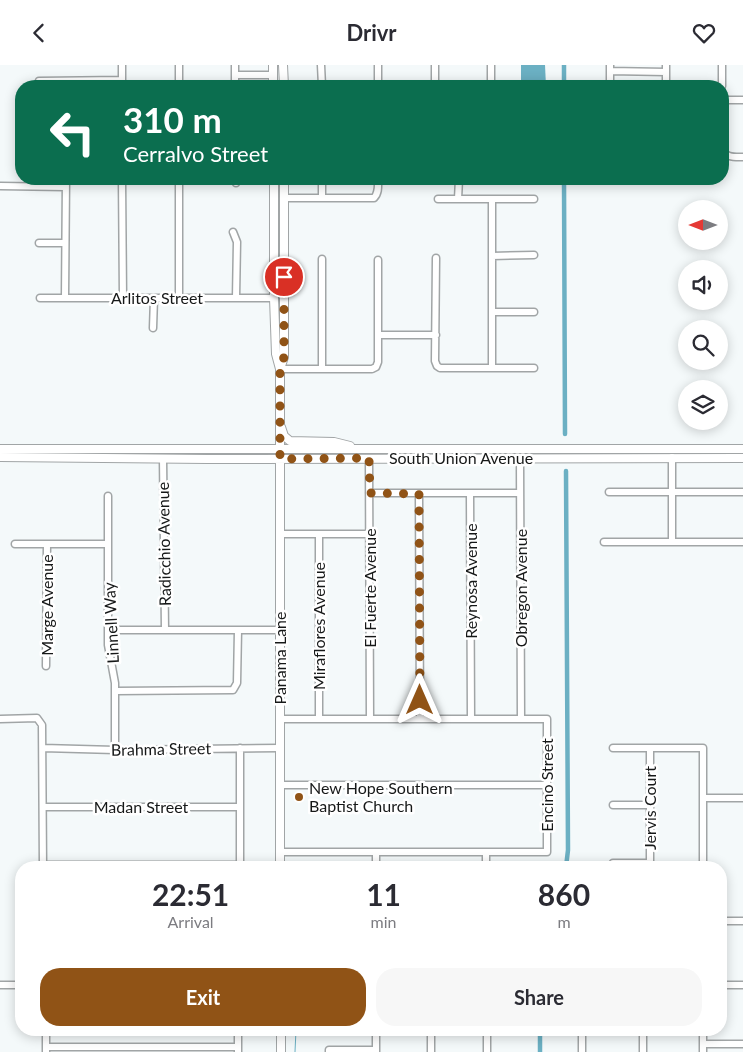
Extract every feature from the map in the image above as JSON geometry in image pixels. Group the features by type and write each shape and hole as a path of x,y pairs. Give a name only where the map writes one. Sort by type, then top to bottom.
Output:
{"main road":[{"path":"273,65 273,80"},
{"path":"283,65 284,80"},
{"path":"273,75 278,80"},
{"path":"274,185 274,298 276,354 280,369"},
{"path":"279,185 280,197 284,198"},
{"path":"280,369 284,355 284,185"},
{"path":"274,298 279,305 280,341 284,355"},
{"name":"Panama Lane","path":"280,369 280,861"},
{"path":"280,423 284,436 290,441 334,442 357,449"},
{"name":"South Union Avenue","path":"0,449 743,449"},
{"path":"3,457 12,453 46,453 50,449"},
{"path":"230,459 248,454 276,453 280,449"},
{"path":"280,459 289,454 330,453 341,449"},
{"path":"335,458 349,454 376,453 379,449"},
{"name":"South Union Avenue","path":"3,457 230,459 743,458"},
{"path":"281,1036 281,1052"}],"street":[{"path":"122,65 122,80"},
{"path":"179,65 179,80"},
{"path":"235,65 235,80"},
{"path":"322,65 322,80"},
{"path":"378,65 378,80"},
{"path":"435,65 435,80"},
{"path":"491,65 491,80"},
{"path":"722,65 722,80"},
{"path":"610,68 666,68"},
{"path":"235,75 273,75"},
{"path":"729,100 743,100"},
{"path":"729,157 743,157"},
{"path":"122,185 123,298"},
{"path":"179,185 179,298"},
{"path":"322,185 322,198"},
{"path":"284,198 374,198 377,195 378,185"},
{"path":"458,185 458,199"},
{"path":"0,186 66,187 65,298"},
{"path":"438,199 534,199"},
{"path":"492,199 492,368"},
{"path":"233,232 236,242 236,298"},
{"path":"39,243 65,243"},
{"path":"492,256 534,255"},
{"path":"436,258 435,361 437,366 440,368 534,368"},
{"path":"322,259 322,369"},
{"path":"280,369 372,369 376,367 378,362 378,260"},
{"name":"Arlitos Street","path":"40,298 274,298"},
{"path":"153,328 154,298"},
{"path":"492,312 534,312"},
{"path":"378,335 436,335"},
{"name":"Radicchio Avenue","path":"163,457 165,630"},
{"name":"Obregon Avenue","path":"520,457 521,719"},
{"path":"672,457 672,542"},
{"name":"El Fuerte Avenue","path":"369,458 370,719"},
{"path":"609,492 743,492"},
{"path":"370,493 520,493"},
{"name":"Reynosa Avenue","path":"470,493 471,719"},
{"path":"419,494 420,719"},
{"name":"Linnell Way","path":"108,497 108,645 116,691 115,750"},
{"path":"280,534 370,534"},
{"name":"Miraflores Avenue","path":"319,534 319,719"},
{"path":"604,542 743,542"},
{"path":"15,544 108,543"},
{"name":"Marge Avenue","path":"46,666 47,544"},
{"path":"108,630 280,630"},
{"path":"116,691 233,690 238,683 238,630"},
{"path":"0,719 37,718 42,725 43,861"},
{"path":"280,719 521,719"},
{"name":"Encino Street","path":"486,852 547,852 547,719 521,719"},
{"path":"613,748 703,747 703,861"},
{"name":"Brahma Street","path":"43,748 115,750 280,748"},
{"path":"240,748 240,861"},
{"name":"Jervis Court","path":"650,748 650,861"},
{"path":"280,785 547,785"},
{"path":"703,798 743,798"},
{"path":"613,805 650,805"},
{"name":"Madan Street","path":"43,807 240,807"},
{"path":"280,852 486,852 486,861"},
{"path":"376,852 376,861"},
{"path":"727,921 743,921"},
{"path":"0,985 15,985"},
{"path":"727,985 743,985"},
{"path":"46,1036 46,1049 238,1050 238,1036"},
{"path":"329,1051 376,1051 376,1036"},
{"path":"431,1036 431,1052"},
{"path":"486,1036 486,1052"},
{"path":"582,1036 582,1052"},
{"path":"643,1036 643,1052"},
{"path":"703,1036 703,1052"},
{"path":"703,1044 743,1044"}],"water":[{"path":"521,65 545,65 546,80 521,80"}],"waterway":[{"path":"564,65 564,80"},
{"path":"564,185 565,434"},
{"path":"566,471 567,861"},
{"path":"295,1052 296,1036"},
{"path":"540,1036 540,1052"}],"place":[{"name":"New Hope Southern Baptist Church","path":"299,797"}],"route":[{"path":"284,277 284,357 280,369 280,459 369,458 370,493 419,494 420,700"}]}
